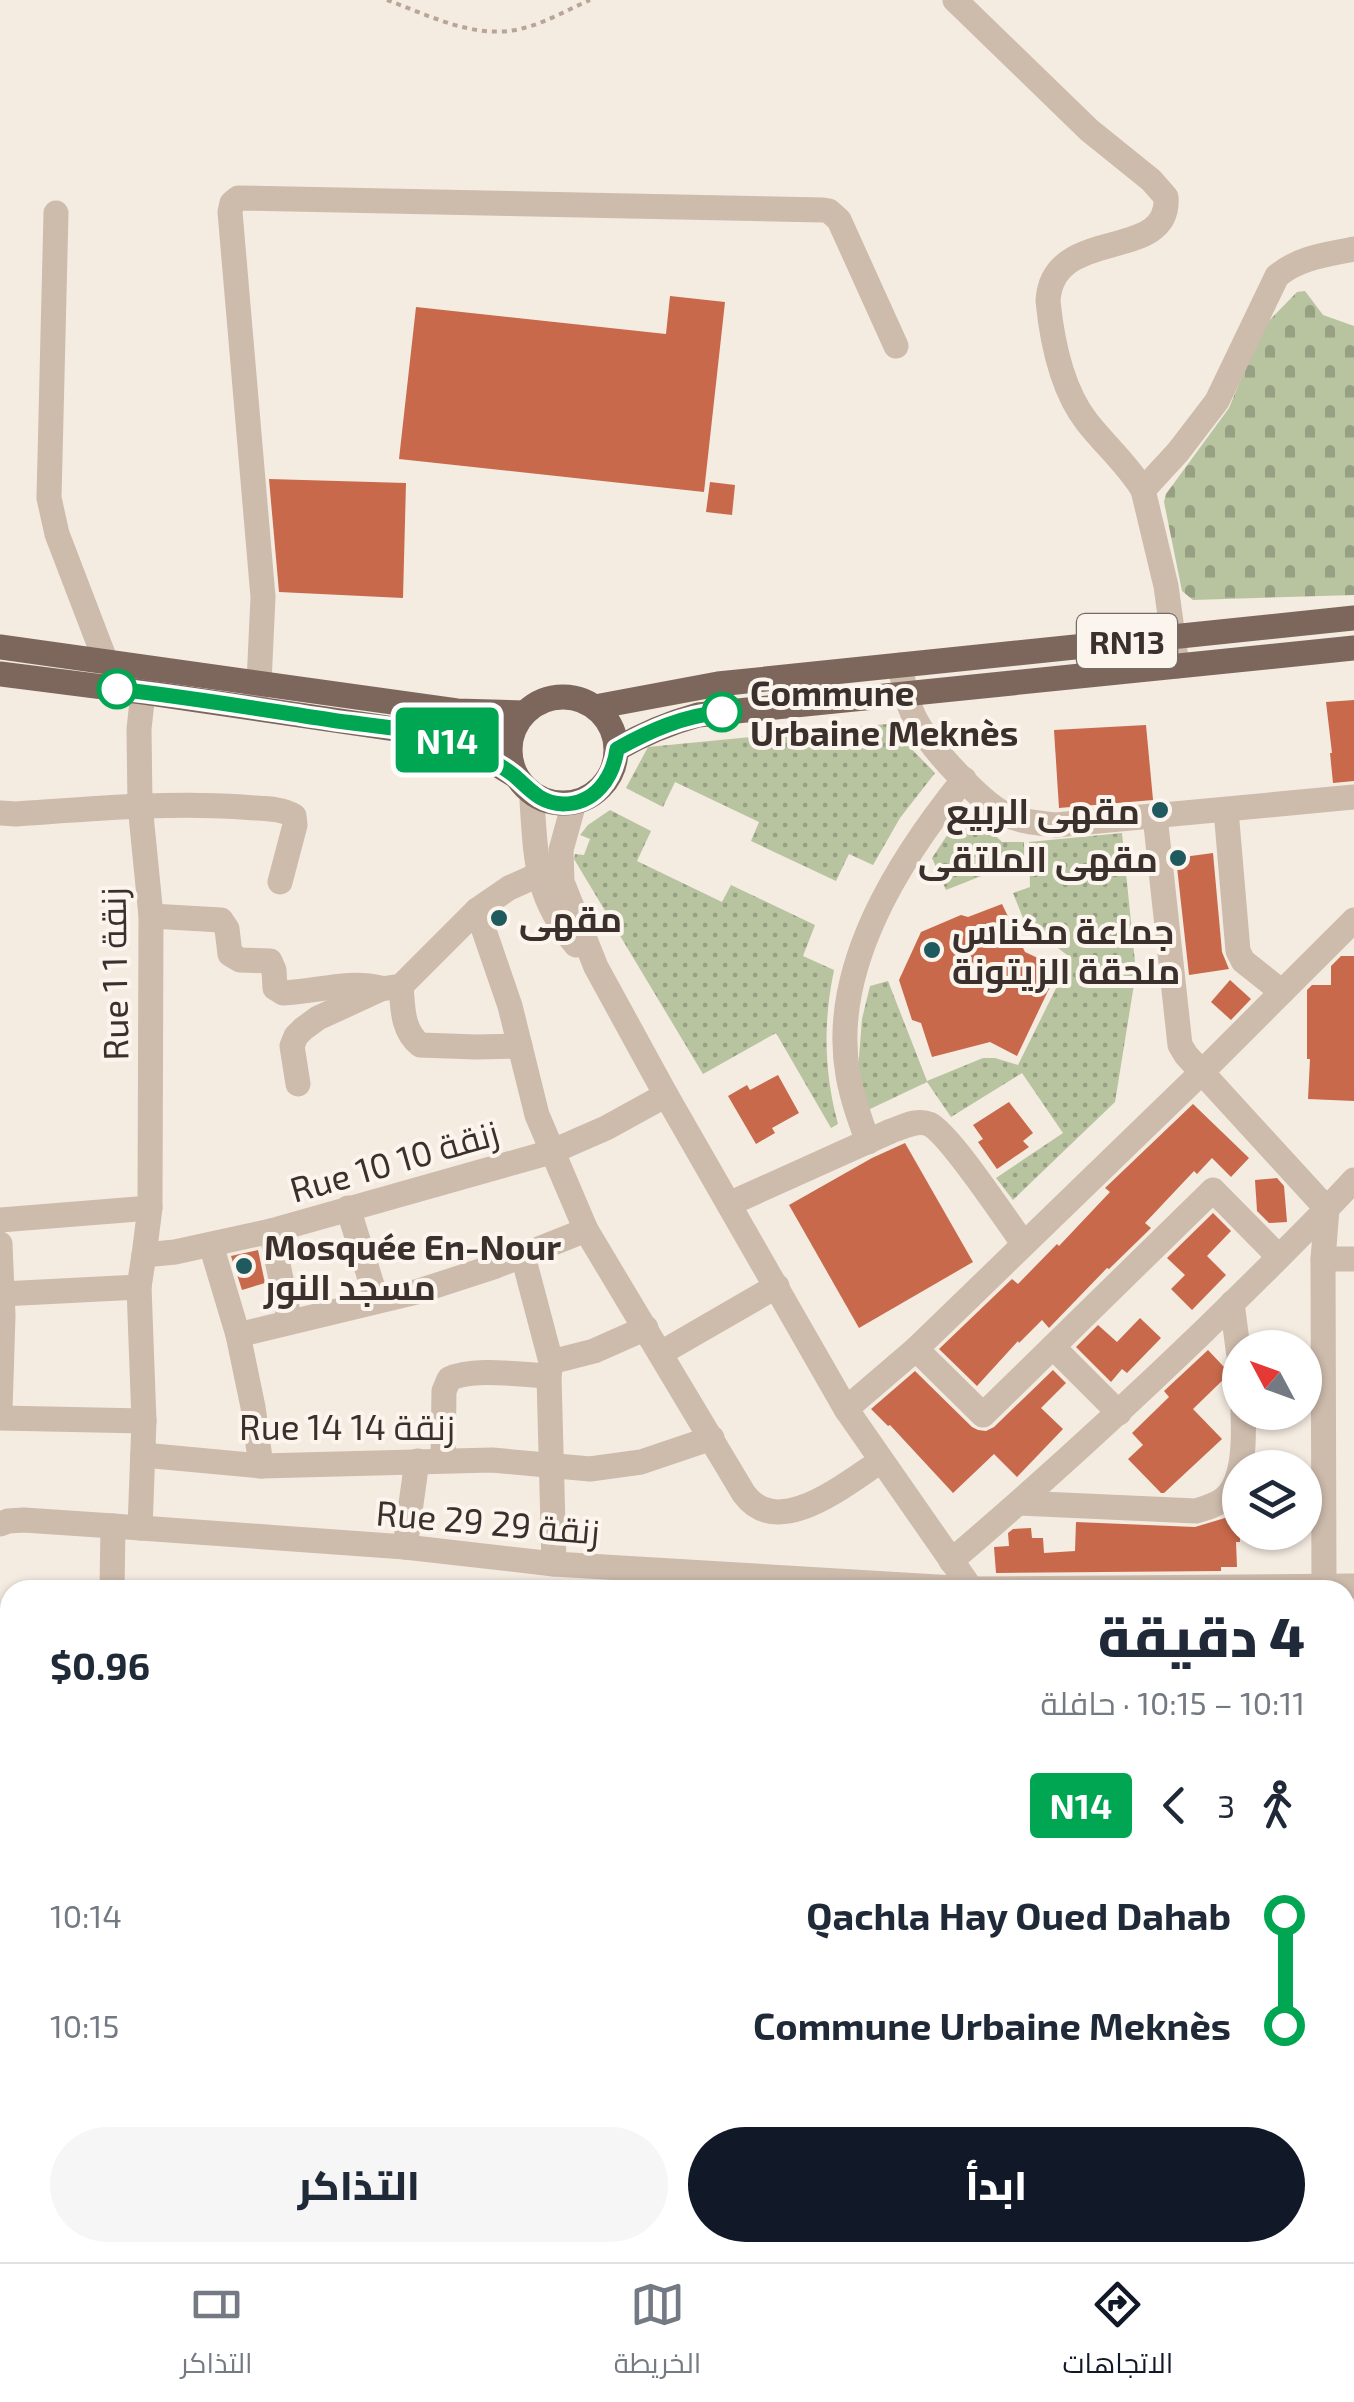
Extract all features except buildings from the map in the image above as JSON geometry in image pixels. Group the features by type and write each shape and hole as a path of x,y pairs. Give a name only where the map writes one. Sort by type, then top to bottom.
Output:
{"main road":[{"name":"RN13","path":"0,674 143,692 525,713 547,699 559,697 572,697 595,707 718,684 1354,618"},
{"name":"RN13","path":"0,647 106,662 436,737 475,751 546,801 574,803"},
{"name":"RN13","path":"617,749 656,728 698,715 1354,648"},
{"path":"574,803 600,789 615,764 613,730 595,707"},
{"path":"525,713 515,726 510,743 510,760 525,785"}],"street":[{"path":"955,0 1089,130 1166,197 1164,214 1149,233 1070,260 1061,267 1049,289 1053,327 1072,398 1084,420 1144,490 1166,586 1177,666"},
{"path":"256,696 263,596 230,212 238,198 830,211 839,220 896,346"},
{"path":"56,213 49,498 57,534 106,662"},
{"path":"1144,490 1218,401 1278,276 1305,259 1354,249"},
{"path":"900,665 905,693 918,724 964,779 1001,812 1026,822 1056,825 1354,798"},
{"name":"Rue 1 زنقة 1","path":"140,1528 144,1421 142,1271 150,1208 151,916 140,805 139,729 143,692"},
{"path":"868,1142 847,1072 853,976 863,944 895,878 934,815 964,779"},
{"path":"525,785 532,802 538,875 554,912 596,968"},
{"path":"574,803 562,850 562,882 596,968 846,1409 964,1580"},
{"path":"0,813 140,805 284,810 294,816 296,825 280,882"},
{"path":"1226,810 1238,951 1242,962 1282,992"},
{"path":"1155,816 1180,1045 1327,1209 1323,1260 1324,1580"},
{"path":"298,1084 292,1054 296,1036 318,1018 391,988 477,910 538,875"},
{"path":"477,910 510,1006 537,1115 586,1230 750,1502 774,1513 787,1513 808,1505 881,1461"},
{"path":"151,916 221,920 227,929 230,954 240,960 270,961 279,992 365,984 391,988"},
{"path":"846,1409 916,1349 1354,920"},
{"path":"391,988 408,1034 420,1045 520,1046"},
{"name":"Rue 10 زنقة 10","path":"2,1294 142,1271 212,1245 551,1152 666,1095"},
{"path":"729,1204 910,1124 927,1123 954,1148 1023,1243"},
{"path":"951,1561 1119,1414 1354,1180"},
{"path":"916,1349 983,1415 1213,1190 1279,1257"},
{"path":"0,1220 150,1208"},
{"path":"348,1208 377,1301"},
{"path":"238,1334 416,1292 524,1256 586,1230"},
{"path":"271,1231 290,1322"},
{"path":"0,1244 0,1414 144,1421"},
{"path":"212,1245 238,1334 261,1466"},
{"path":"524,1256 550,1369 554,1564"},
{"path":"1323,1260 1354,1259"},
{"path":"661,1353 776,1286"},
{"path":"1232,1303 1236,1330"},
{"path":"444,1460 444,1390 449,1379 467,1374 550,1369 646,1328"},
{"path":"1053,1346 1119,1414"},
{"path":"1020,1503 1196,1511 1229,1494 1237,1478 1243,1430"},
{"name":"Rue 14 زنقة 14","path":"143,1455 261,1466 492,1460 590,1470 641,1462 712,1438"},
{"path":"405,1547 417,1461"},
{"name":"Rue 29 زنقة 29","path":"0,1524 24,1520 113,1526 405,1547 554,1564 811,1580"},
{"path":"112,1580 113,1526"},
{"path":"0,1672 0,1750"}],"path":[{"path":"387,0 459,27 488,32 524,28 590,0"}],"green space":[{"path":"1305,291 1323,315 1354,326 1354,595 1193,600 1182,591 1164,502 1166,494 1229,408 1262,328 1297,292"},
{"path":"887,724 935,773 900,818 873,865 849,854 836,881 751,841 759,822 675,782 663,807 626,788 648,747"},
{"path":"966,807 1002,842 1024,842 1024,859 946,890 932,858"},
{"path":"610,810 651,831 637,861 722,902 731,885 815,925 803,956 834,970 827,1047 838,1124 831,1128 776,1033 703,1074 574,859 575,854 584,855 590,839 580,835"},
{"path":"1122,833 1136,972 1115,1102 1013,1200 996,1178 1063,1133 1022,1073 951,1117 927,1082 868,1110 858,1070 862,1019 870,986 888,981 927,1081 983,1058 1018,1065 1071,958 1025,923 1013,893 1030,887 1029,842"}],"bus line":[{"name":"N14","path":"117,689 449,740 516,776 534,795 560,804 588,798 600,789 615,764 617,749 643,734 670,722 722,712"}],"place":[{"name":"Commune Urbaine Meknès","path":"722,712"},
{"name":"مقهى الربيع","path":"1160,810"},
{"name":"مقهى الملتقى","path":"1178,858"},
{"name":"مقهى","path":"499,918"},
{"name":"جماعة مكناس ملحقة الزيتونة","path":"932,950"},
{"name":"Mosquée En-Nour مسجد النور","path":"244,1266"}]}
